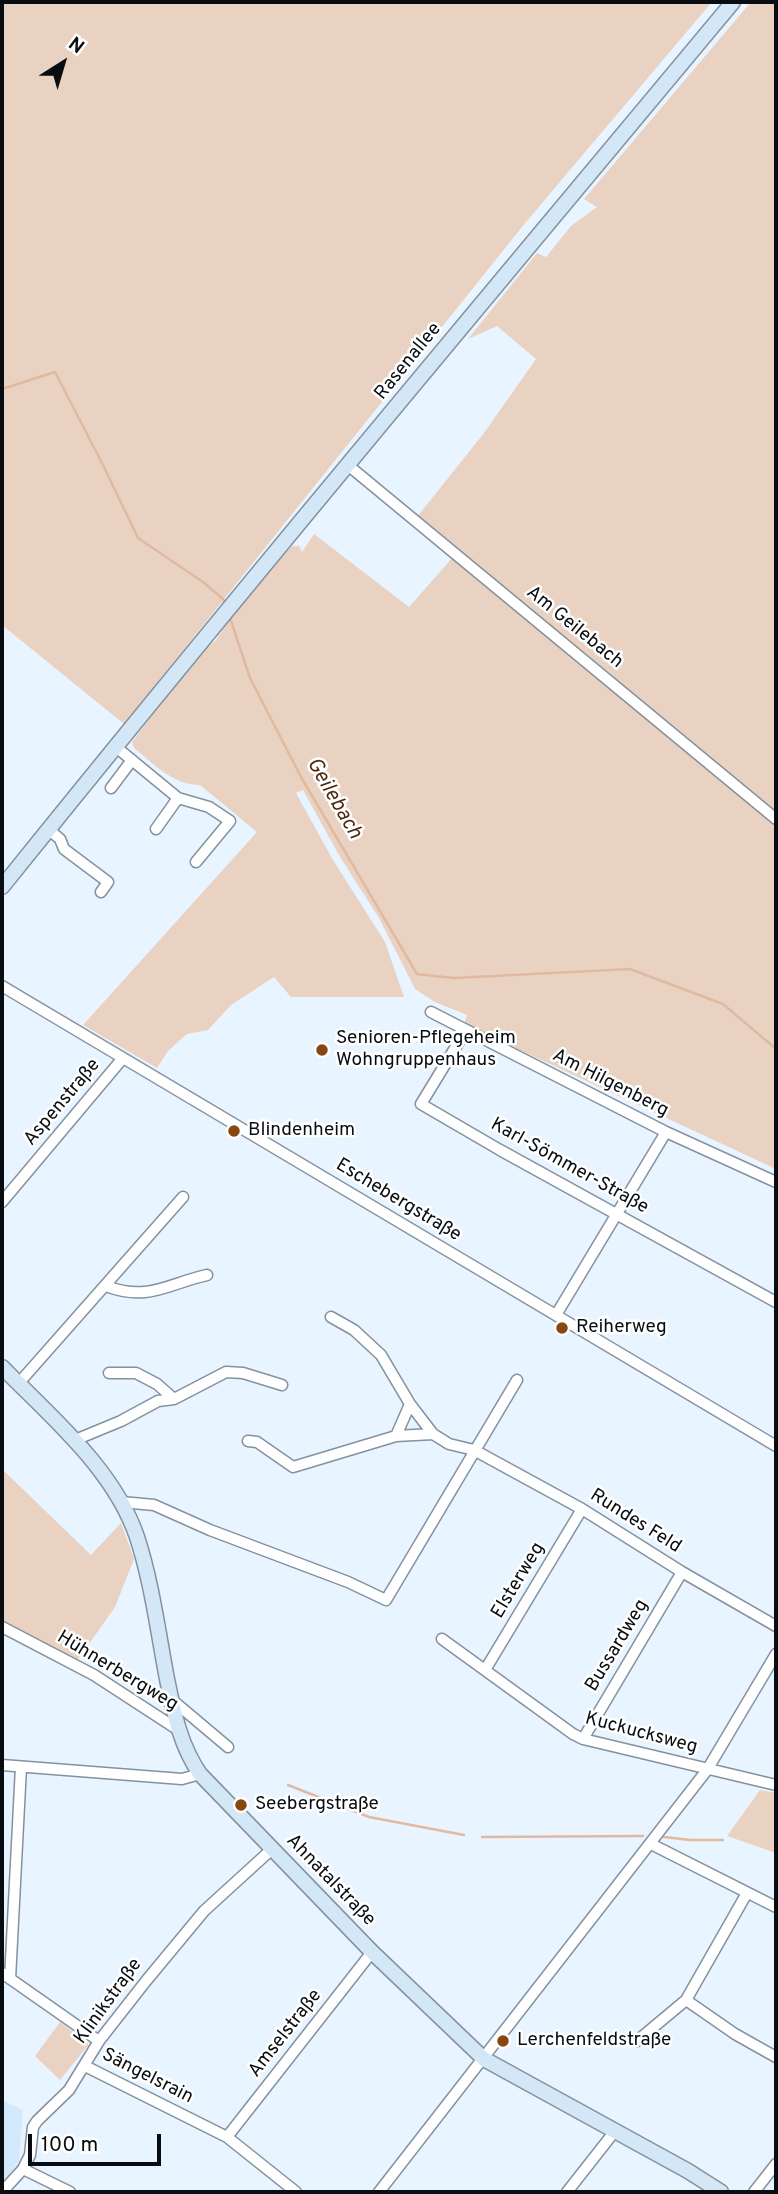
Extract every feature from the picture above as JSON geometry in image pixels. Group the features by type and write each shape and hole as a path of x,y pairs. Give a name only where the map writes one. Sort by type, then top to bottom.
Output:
{"street":[{"name":"Rasenallee","path":"2,887 236,599 733,2"},
{"name":"Am Geilebach","path":"349,466 776,819"},
{"path":"116,747 178,798 209,807 230,821 196,862"},
{"path":"111,788 132,761"},
{"path":"156,829 178,798"},
{"path":"48,829 60,839 64,849 108,882 101,892"},
{"name":"Eschebergstraße","path":"2,986 776,1446"},
{"name":"Am Hilgenberg","path":"431,1012 666,1132 776,1182"},
{"name":"Karl-Sömmer-Straße","path":"466,1030 421,1104 776,1302"},
{"name":"Aspenstraße","path":"2,1202 123,1058"},
{"path":"556,1315 666,1132"},
{"path":"18,1384 183,1197"},
{"path":"106,1286 125,1293 154,1292 206,1275"},
{"path":"331,1317 354,1330 381,1354 410,1405 433,1434"},
{"name":"Ahnatalstraße","path":"2,1367 75,1440 122,1502 137,1536 145,1569 177,1729 192,1763 200,1774 372,1952 484,2059 688,2171 721,2192"},
{"path":"75,1440 121,1421 158,1401 174,1399 226,1372 243,1373 282,1385"},
{"path":"108,1373 136,1373 157,1384 174,1399"},
{"path":"122,1502 154,1505 211,1530 348,1582 386,1600 517,1380"},
{"path":"396,1436 410,1405"},
{"path":"248,1441 257,1442 293,1467 396,1436 433,1434"},
{"name":"Rundes Feld","path":"433,1434 449,1444 474,1450 582,1509 682,1572 776,1626"},
{"name":"Elsterweg","path":"485,1670 582,1509"},
{"name":"Bussardweg","path":"583,1739 682,1572"},
{"name":"Hühnerbergweg","path":"2,1627 94,1675 177,1729"},
{"name":"Kuckucksweg","path":"442,1639 583,1739 776,1785"},
{"path":"379,2192 707,1770 776,1654"},
{"path":"171,1699 228,1747"},
{"path":"2,1765 182,1779 200,1774"},
{"path":"6,1976 21,1767"},
{"path":"651,1844 776,1907"},
{"name":"Klinikstraße","path":"2,2192 23,2169 30,2155 33,2127 37,2121 69,2090 99,2041 146,1980 222,1893 272,1849"},
{"path":"636,2041 687,2000 747,1893"},
{"name":"Amselstraße","path":"227,2137 372,1952"},
{"name":"Sängelsrain","path":"6,1976 99,2041"},
{"path":"687,2000 734,2034 776,2057"},
{"name":"Sängelsrain","path":"85,2066 227,2137 296,2192"},
{"path":"567,2192 615,2131"},
{"path":"754,2192 776,2164"},
{"path":"23,2169 70,2192"}],"shaded area":[{"path":"2,2 712,2 526,222 124,724 2,625"},
{"path":"751,2 776,2 776,1169 464,1024 467,1015 435,1002 415,989 379,918 340,857 303,790 296,793 333,860 385,942 404,997 291,997 274,977 231,1005 208,1030 187,1034 168,1051 157,1068 83,1025 257,832 200,785 181,781 164,772 134,748 132,742 197,657 216,640 241,603 292,546 299,546 302,552 314,534 409,607 453,557 604,681 610,673 417,517 484,433 536,359 497,326 468,339 537,253 546,257 571,226 597,207 584,199"},
{"path":"2,1469 91,1555 121,1523 134,1559 115,1607 77,1661 2,1621"},
{"path":"760,1790 776,1793 776,1853 727,1836"},
{"path":"60,2022 89,2044 60,2080 35,2056"},
{"path":"2,2100 23,2110 19,2161 2,2184"}],"waterway":[{"name":"Geilebach","path":"2,389 55,372 138,538 203,582 223,599 226,606"},
{"name":"Geilebach","path":"229,615 250,678 301,777 417,974 454,978 630,969 723,1004 776,1049"},
{"path":"288,1785 369,1817 464,1835"},
{"path":"482,1837 643,1836"},
{"path":"664,1837 723,1840"}],"place":[{"name":"Senioren-Pflegeheim Wohngruppenhaus","path":"322,1050"},
{"name":"Blindenheim","path":"234,1131"},
{"name":"Reiherweg","path":"562,1328"},
{"name":"Seebergstraße","path":"241,1805"},
{"name":"Lerchenfeldstraße","path":"503,2041"}]}
